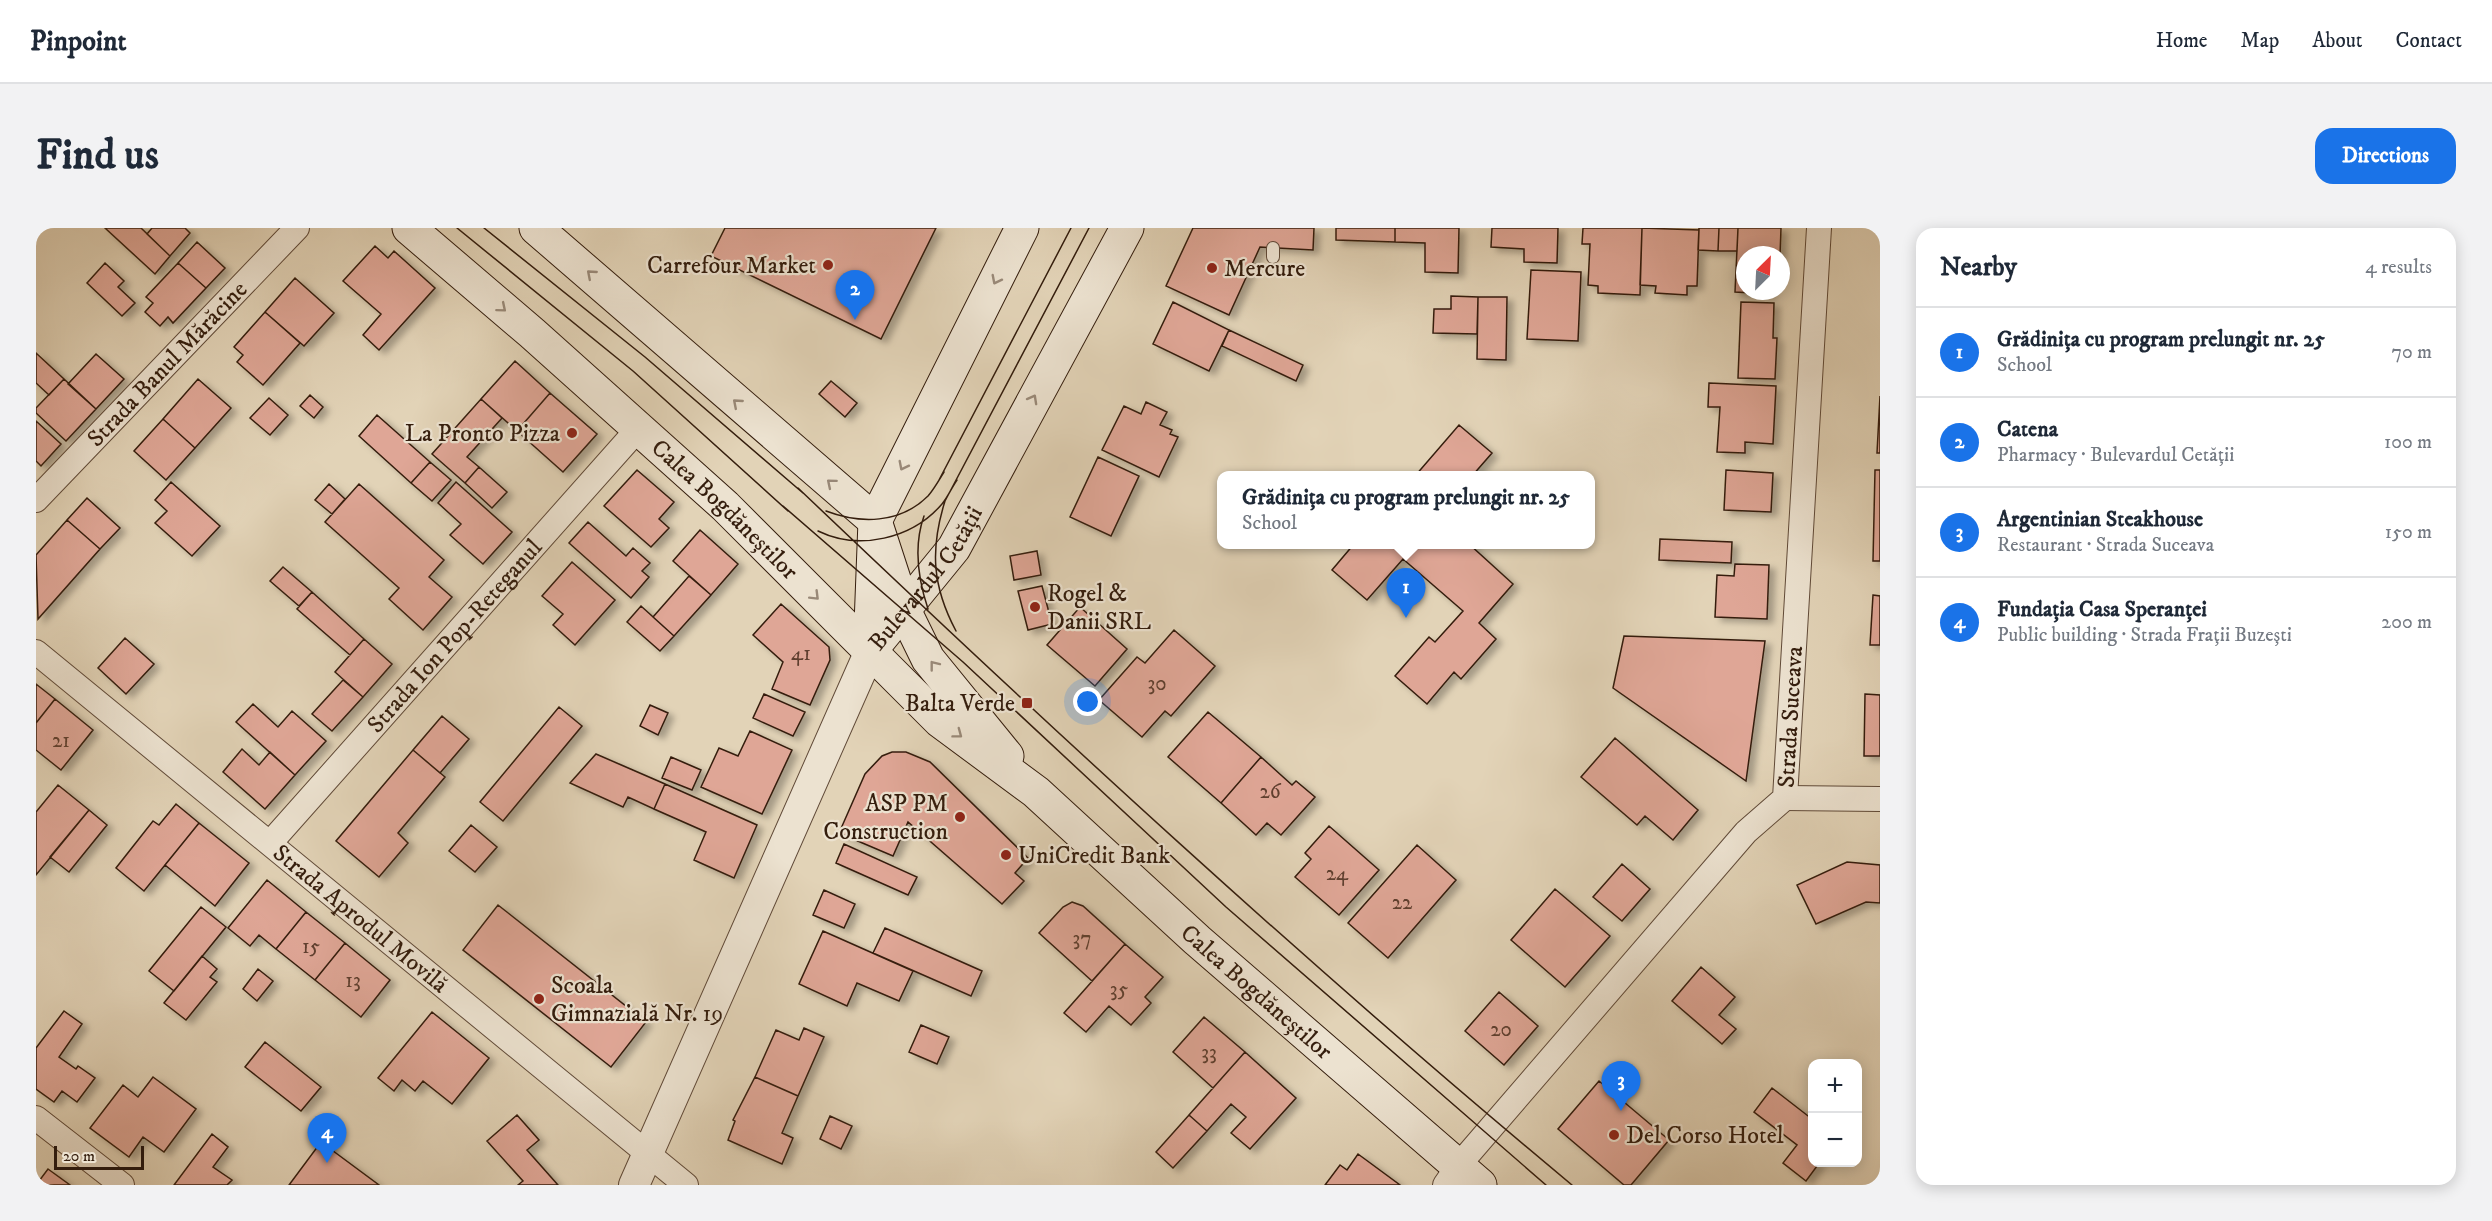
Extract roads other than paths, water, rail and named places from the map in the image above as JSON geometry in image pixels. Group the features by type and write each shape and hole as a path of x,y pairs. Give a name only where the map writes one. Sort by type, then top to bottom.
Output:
{"main road":[{"name":"Calea Bogdăneștilor","path":"409,228 725,506 940,721 1036,792 1461,1179"},
{"path":"536,228 875,521"},
{"name":"Bulevardul Cetății","path":"870,651 875,521 1022,228"},
{"name":"Bulevardul Cetății","path":"870,651 954,548 1127,228"},
{"name":"Calea Bogdăneștilor","path":"875,521 904,610 928,659 1036,792"}],"street":[{"name":"Strada Banul Mărăcine","path":"36,500 297,228"},
{"name":"Strada Suceava","path":"1461,1179 1746,832 1785,798 1818,228"},
{"name":"Strada Ion Pop-Reteganul","path":"271,842 638,429"},
{"path":"634,1185 870,651"},
{"name":"Strada Aprodul Movilă","path":"36,652 271,842 686,1185"},
{"path":"1785,798 1880,798"},
{"path":"36,1118 122,1185"}],"tram line":[{"path":"457,228 633,371 788,511"},
{"path":"484,228 645,357 803,493"},
{"path":"939,480 1071,228"},
{"path":"956,631 942,598 936,567 937,535 945,501 1089,228"},
{"path":"826,511 866,519 879,519 905,512 928,496 944,472"},
{"path":"818,531 850,540 884,538 900,533 930,516 944,501 957,480"},
{"path":"798,488 987,667 1179,843 1374,1016 1572,1185"},
{"path":"783,506 963,662 1226,907 1546,1185"},
{"path":"924,516 919,539 918,563 928,609"}],"place":[{"name":"Carrefour Market","path":"828,265"},
{"name":"Mercure","path":"1212,268"},
{"name":"Catena","path":"855,320"},
{"name":"La Pronto Pizza","path":"572,433"},
{"name":"Rogel & Danii SRL","path":"1035,607"},
{"name":"Grădinița cu program prelungit nr. 25","path":"1406,618"},
{"name":"Balta Verde","path":"1027,703"},
{"name":"ASP PM Construction","path":"960,817"},
{"name":"UniCredit Bank","path":"1006,855"},
{"name":"Scoala Gimnazială Nr. 19","path":"539,999"},
{"name":"Argentinian Steakhouse","path":"1621,1111"},
{"name":"Del Corso Hotel","path":"1614,1135"},
{"name":"Fundația Casa Speranței","path":"327,1163"}]}
